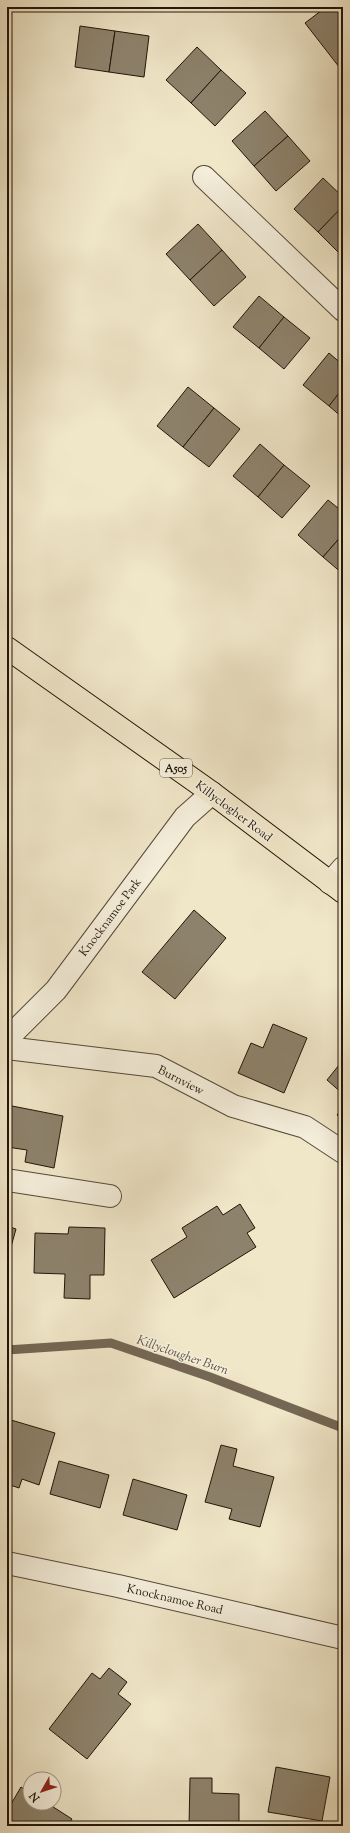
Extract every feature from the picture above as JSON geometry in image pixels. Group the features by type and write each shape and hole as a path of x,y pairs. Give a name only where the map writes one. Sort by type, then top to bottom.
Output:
{"highway":[{"name":"Killyclogher Road","path":"7,648 339,881"}],"street":[{"path":"204,177 343,310"},
{"name":"Knocknamoe Park","path":"7,1039 56,990 185,817 212,793"},
{"name":"Burnview","path":"7,1048 156,1066 233,1106 305,1127 343,1152"},
{"path":"7,1180 110,1196"},
{"name":"Knocknamoe Road","path":"7,1563 118,1586 343,1638"}],"building":[{"path":"326,7 343,7 343,72 305,23"},
{"path":"80,26 115,31 109,72 75,67"},
{"path":"115,31 149,36 144,77 109,72"},
{"path":"197,47 221,70 191,103 166,80"},
{"path":"221,70 246,93 215,126 191,103"},
{"path":"265,111 288,136 254,166 232,141"},
{"path":"288,136 310,161 276,191 254,166"},
{"path":"323,178 343,197 343,206 318,232 294,209"},
{"path":"343,206 343,255 342,256 318,232"},
{"path":"198,224 222,250 190,280 166,254"},
{"path":"222,250 246,277 214,306 190,280"},
{"path":"259,296 284,317 259,348 233,327"},
{"path":"284,317 310,338 284,369 259,348"},
{"path":"329,353 343,365 343,388 329,406 303,385"},
{"path":"188,387 214,408 183,447 157,426"},
{"path":"343,388 343,418 329,406"},
{"path":"214,408 240,429 209,467 183,447"},
{"path":"260,444 284,465 258,497 233,476"},
{"path":"284,465 310,486 282,518 258,497"},
{"path":"328,500 343,512 343,534 323,557 298,535"},
{"path":"343,534 343,574 323,557"},
{"path":"194,910 226,938 175,999 142,972"},
{"path":"273,1024 307,1038 284,1093 238,1073 251,1043 263,1048"},
{"path":"343,1060 343,1094 327,1080"},
{"path":"7,1105 63,1116 54,1168 25,1162 27,1150 7,1147"},
{"path":"343,1108 343,1120 337,1115"},
{"path":"240,1204 255,1228 247,1233 256,1247 174,1298 151,1260 187,1237 182,1228 217,1206 223,1215"},
{"path":"7,1226 16,1229 7,1261"},
{"path":"69,1227 105,1228 104,1275 90,1275 90,1299 64,1298 65,1274 34,1273 35,1233 68,1234"},
{"path":"11,1420 55,1433 39,1485 22,1479 19,1488 7,1484 7,1434"},
{"path":"221,1445 237,1449 233,1466 274,1477 260,1527 229,1519 232,1509 205,1502"},
{"path":"59,1461 109,1475 100,1508 50,1494"},
{"path":"133,1479 187,1495 177,1530 123,1515"},
{"path":"343,1558 343,1571 340,1570"},
{"path":"109,1668 127,1682 118,1694 131,1704 87,1759 49,1729 92,1673 100,1679"},
{"path":"276,1767 330,1777 322,1821 268,1812"},
{"path":"190,1778 212,1778 212,1793 239,1794 239,1826 189,1826"},
{"path":"21,1787 22,1811 60,1811 72,1819 68,1826 7,1826 7,1811"}],"waterway":[{"name":"Killyclougher Burn","path":"7,1350 111,1343 210,1377 343,1428"}]}
